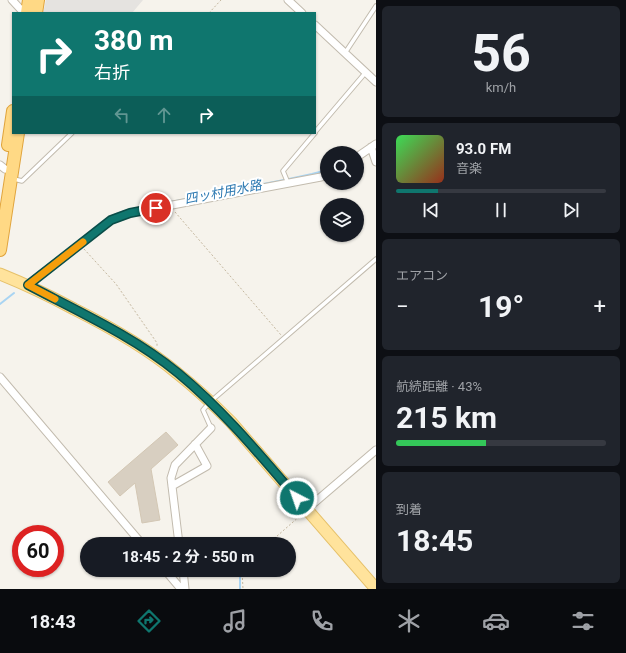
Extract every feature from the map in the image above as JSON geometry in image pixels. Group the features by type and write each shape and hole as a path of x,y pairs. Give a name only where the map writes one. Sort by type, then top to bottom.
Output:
{"highway":[{"path":"26,12 29,0"},
{"path":"36,12 38,0"},
{"path":"0,198 12,118"},
{"path":"0,250 5,171 18,134"}],"main road":[{"path":"0,274 28,285 113,330 155,356 177,372 210,402 250,444 376,589"}],"street":[{"path":"12,0 25,12"},
{"path":"288,0 301,12"},
{"path":"316,26 376,82"},
{"path":"364,152 373,146 376,162"},
{"path":"28,285 111,220 130,213 320,177"},
{"path":"0,377 136,537"},
{"path":"178,537 171,478 175,465 211,428"},
{"path":"172,486 207,466 195,444"},
{"path":"307,509 376,450"},
{"path":"169,577 176,588"},
{"path":"183,577 185,589"}],"lane":[{"path":"345,53 376,6"},
{"path":"316,132 366,72"},
{"path":"5,171 22,181 71,134"},
{"path":"288,183 283,171 314,134"},
{"path":"211,428 203,410 210,402 376,259"}],"path":[{"path":"210,12 221,0"},
{"path":"169,206 284,339"},
{"path":"80,244 116,284 157,344 155,356"},
{"path":"276,537 307,509"},
{"path":"242,577 243,589"}],"shaded area":[{"path":"46,0 143,0 133,12 43,12"}],"building":[{"path":"166,432 178,445 151,469 160,520 142,523 135,483 120,496 108,482"}],"waterway":[{"name":"四ッ村用水路","path":"289,179 320,172"},
{"name":"四ッ村用水路","path":"150,206 284,180"},
{"name":"四ッ村用水路","path":"85,236 111,216 130,210"},
{"name":"四ッ村用水路","path":"0,304 14,293"},
{"path":"240,577 240,589"}],"slow traffic":[{"path":"55,299 28,285 83,242"}],"route":[{"path":"156,208 130,213 111,220 28,285 113,330 151,353 177,372 230,422 297,498"}]}
